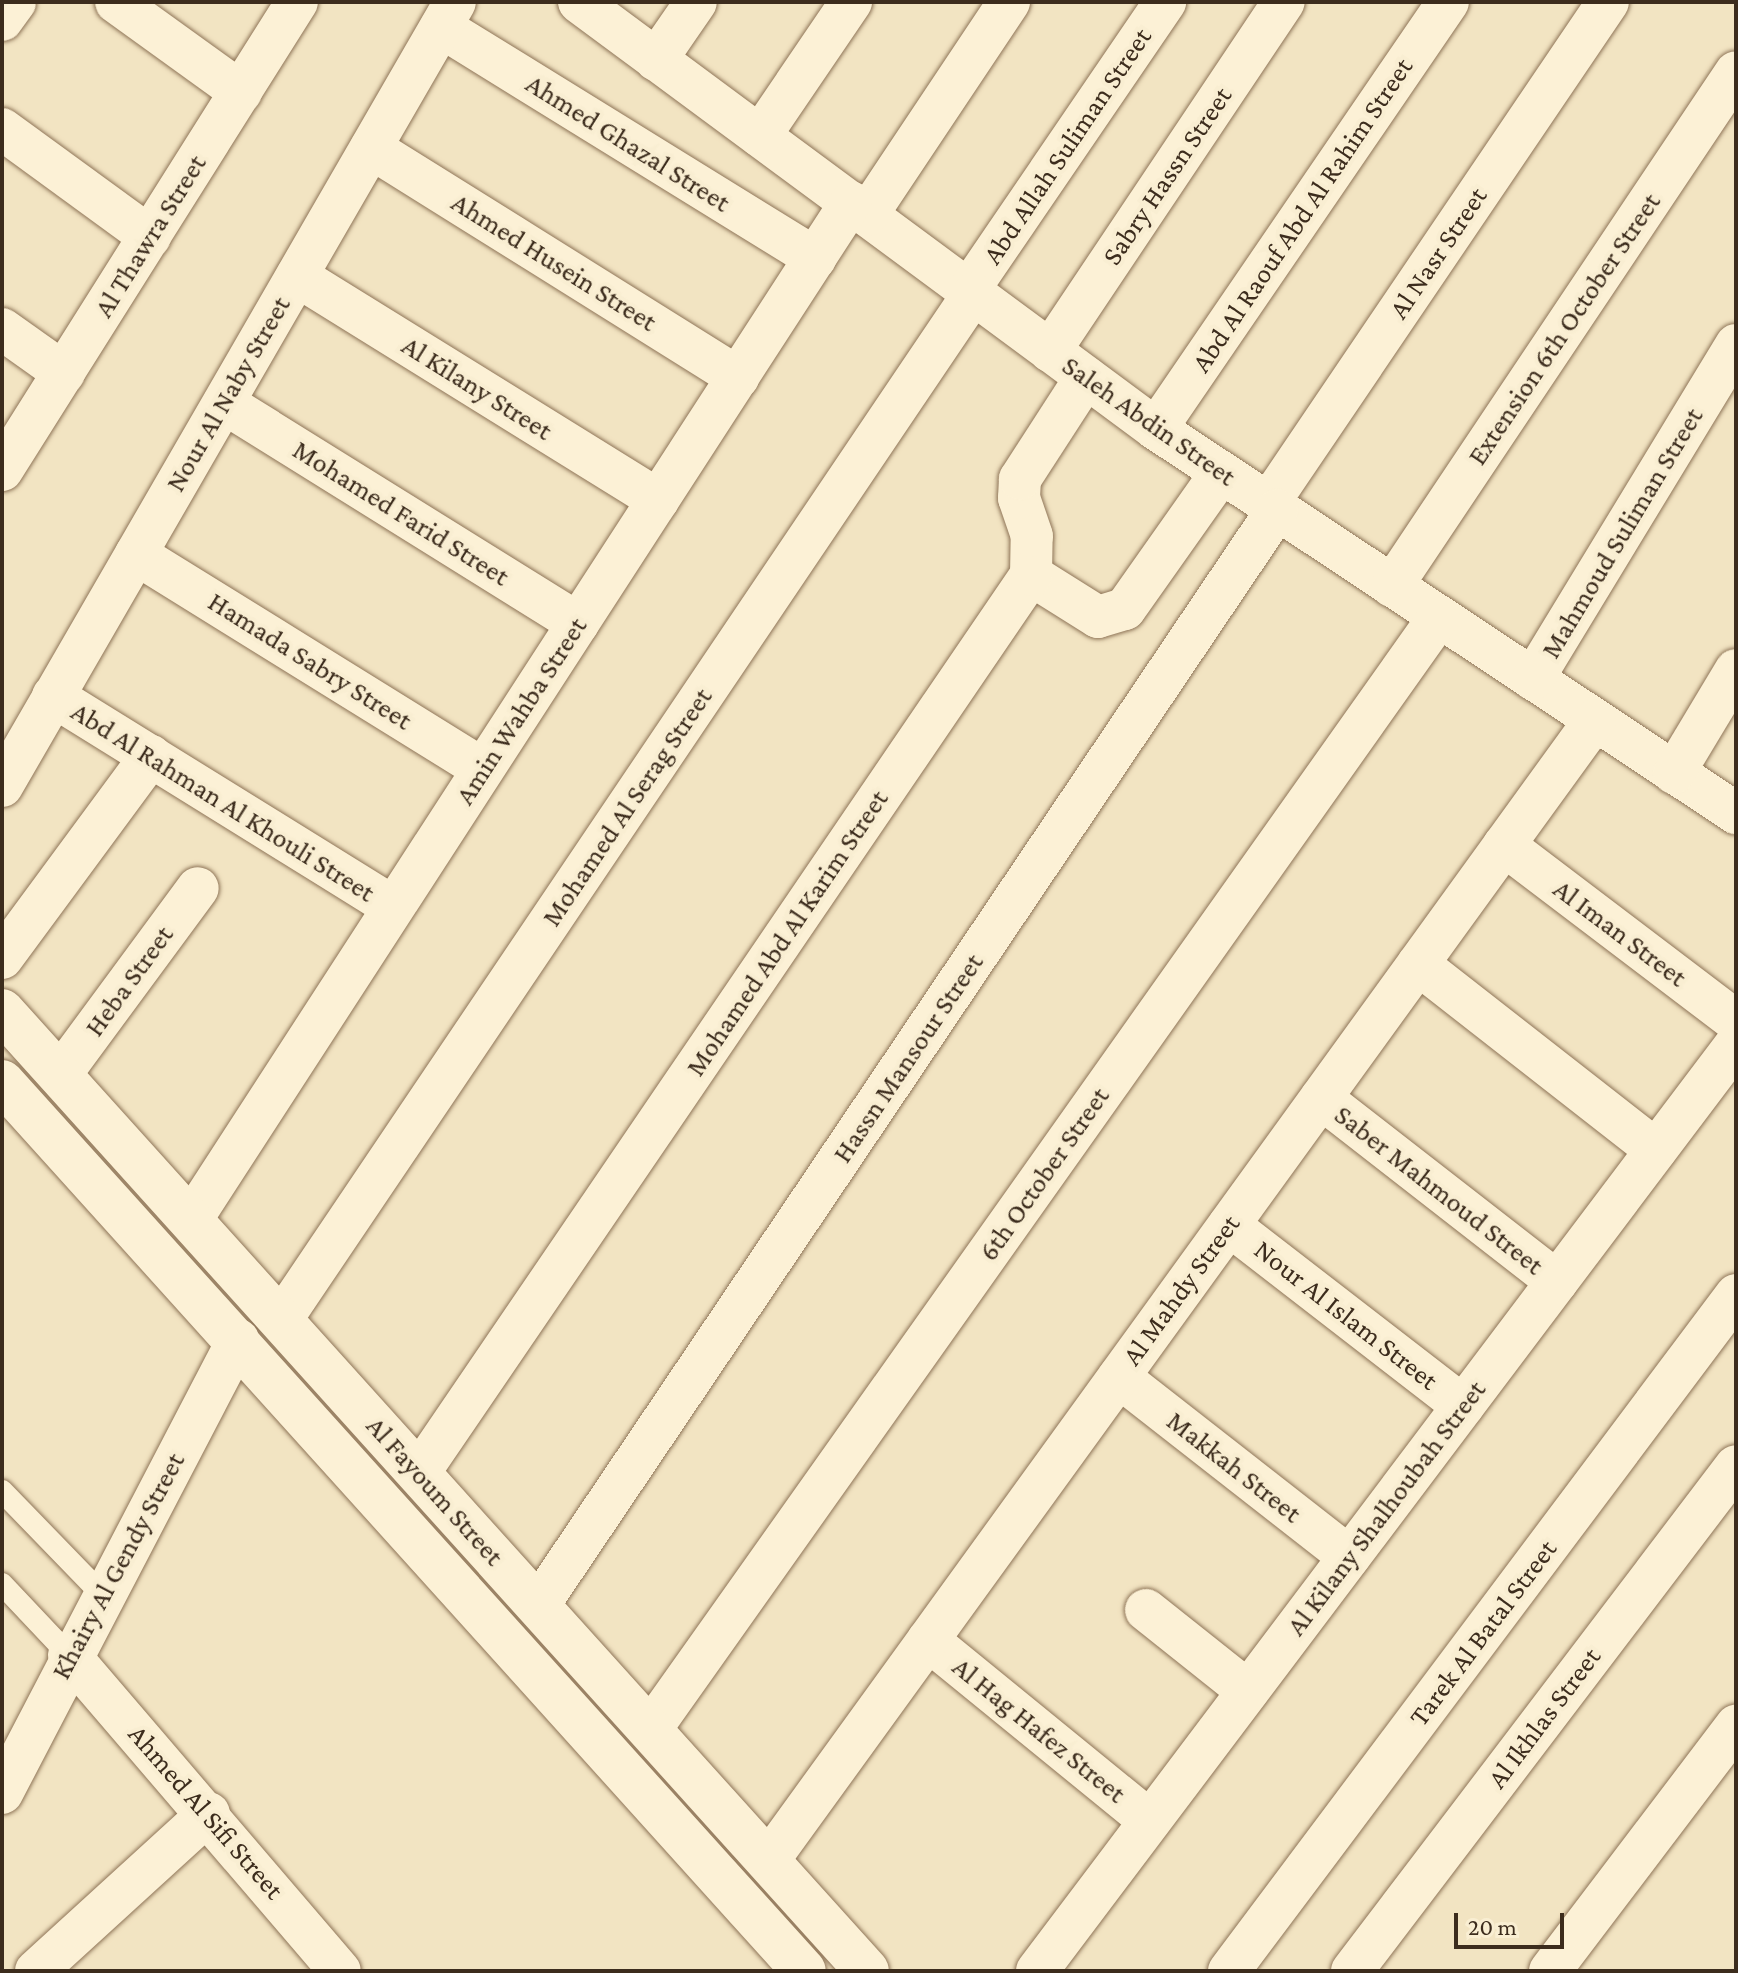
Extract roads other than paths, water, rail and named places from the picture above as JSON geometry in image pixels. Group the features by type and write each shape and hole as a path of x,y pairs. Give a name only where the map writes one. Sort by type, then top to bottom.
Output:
{"street":[{"path":"2,20 15,2"},
{"path":"116,2 241,92"},
{"name":"Al Thawra Street","path":"2,470 297,2"},
{"name":"Saleh Abdin Street","path":"579,2 1156,429 1736,813"},
{"path":"656,60 696,2"},
{"path":"760,136 851,2"},
{"name":"Amin Wahba Street","path":"191,1220 815,258 859,209 1009,2"},
{"name":"Abd Allah Suliman Street","path":"971,292 1165,2"},
{"name":"Sabry Hassn Street","path":"1050,351 1284,2"},
{"name":"Abd Al Raouf Abd Al Rahim Street","path":"1156,429 1448,2"},
{"name":"Al Nasr Street","path":"1273,507 1608,2"},
{"name":"Nour Al Naby Street","path":"2,786 448,14"},
{"name":"Ahmed Ghazal Street","path":"448,14 815,258"},
{"name":"Extension 6th October Street","path":"1392,586 1736,72"},
{"path":"2,129 150,237"},
{"name":"Ahmed Husein Street","path":"371,148 738,377"},
{"name":"Al Kilany Street","path":"297,276 658,500"},
{"name":"Mohamed Al Serag Street","path":"281,1320 971,292"},
{"path":"2,329 64,373"},
{"name":"Mahmoud Suliman Street","path":"1533,679 1736,345"},
{"path":"1086,377 1020,479 1019,498 1033,546 1031,575 1098,617 1125,609 1221,473"},
{"name":"Mohamed Farid Street","path":"224,403 578,623"},
{"name":"Hassn Mansour Street","path":"538,1606 1273,507"},
{"name":"Hamada Sabry Street","path":"136,554 483,769"},
{"name":"Mohamed Abd Al Karim Street","path":"419,1473 1031,575"},
{"name":"6th October Street","path":"650,1730 1439,617"},
{"path":"1674,773 1736,670"},
{"name":"Abd Al Rahman Al Khouli Street","path":"53,696 393,907"},
{"name":"Al Mahdy Street","path":"768,1861 1595,720"},
{"path":"2,958 151,756"},
{"name":"Al Iman Street","path":"1504,845 1736,1021"},
{"name":"Heba Street","path":"60,1075 198,888"},
{"path":"1418,964 1656,1150"},
{"name":"Al Fayoum Street","path":"2,1011 867,1971"},
{"name":"Al Kilany Shalhoubah Street","path":"1037,1971 1736,1044"},
{"name":"Al Fayoum Street","path":"2,1082 238,1340 804,1971"},
{"name":"Saber Mahmoud Street","path":"1321,1098 1557,1282"},
{"name":"Nour Al Islam Street","path":"1229,1225 1463,1406"},
{"name":"Tarek Al Batal Street","path":"1229,1971 1736,1295"},
{"name":"Khairy Al Gendy Street","path":"2,1793 101,1593 238,1340"},
{"name":"Makkah Street","path":"1119,1377 1349,1557"},
{"name":"Al Ikhlas Street","path":"1352,1971 1736,1466"},
{"path":"1146,1610 1248,1691"},
{"name":"Al Hag Hafez Street","path":"928,1640 1150,1821"},
{"name":"Ahmed Al Sifi Street","path":"69,1655 209,1813 340,1971"},
{"path":"1550,1971 1736,1726"},
{"path":"36,1971 209,1813"}],"lane":[{"path":"2,1491 101,1593"},
{"path":"2,1584 69,1655"}]}
